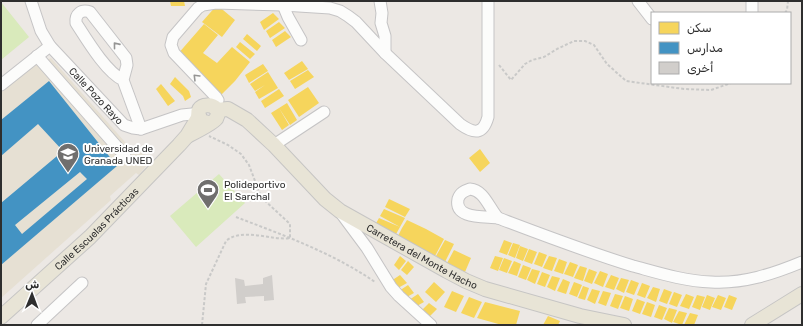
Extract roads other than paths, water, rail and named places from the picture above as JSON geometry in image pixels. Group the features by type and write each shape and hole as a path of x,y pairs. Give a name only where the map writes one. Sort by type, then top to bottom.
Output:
{"main road":[{"name":"Carretera del Monte Hacho","path":"208,117 235,121 253,126 274,145 324,199 340,211 453,274 485,289 580,316 624,325"},
{"name":"Calle Escuelas Prácticas","path":"1,317 90,237 160,166 186,136 208,117"},
{"path":"752,325 802,294"}],"street":[{"name":"Calle Pozo Rayo","path":"31,1 41,31 50,46 124,125 141,129"},
{"path":"380,1 382,13 381,23 385,36 385,53"},
{"path":"124,80 118,78 108,69 76,23 75,18 81,12 85,11 93,15 124,55 127,65 124,80 141,129 182,115 208,117 217,103 218,100 216,97 174,53 171,45 173,37 203,5 216,3 280,3 305,4 330,8 339,6 385,53 460,124 470,131 475,132 481,130 486,124 488,117 488,1"},
{"path":"638,1 651,19"},
{"path":"752,1 752,12"},
{"path":"280,3 294,29 302,40"},
{"path":"1,85 50,46"},
{"path":"37,56 125,156"},
{"path":"274,145 324,112"},
{"path":"340,211 367,248 391,287 431,325"},
{"path":"498,218 601,256 664,275 688,280 712,282 736,281 760,277 802,262"},
{"path":"37,325 82,283"}],"place":[{"name":"Universidad de Granada UNED","path":"68,174"},
{"name":"Polideportivo El Sarchal","path":"208,210"}]}
